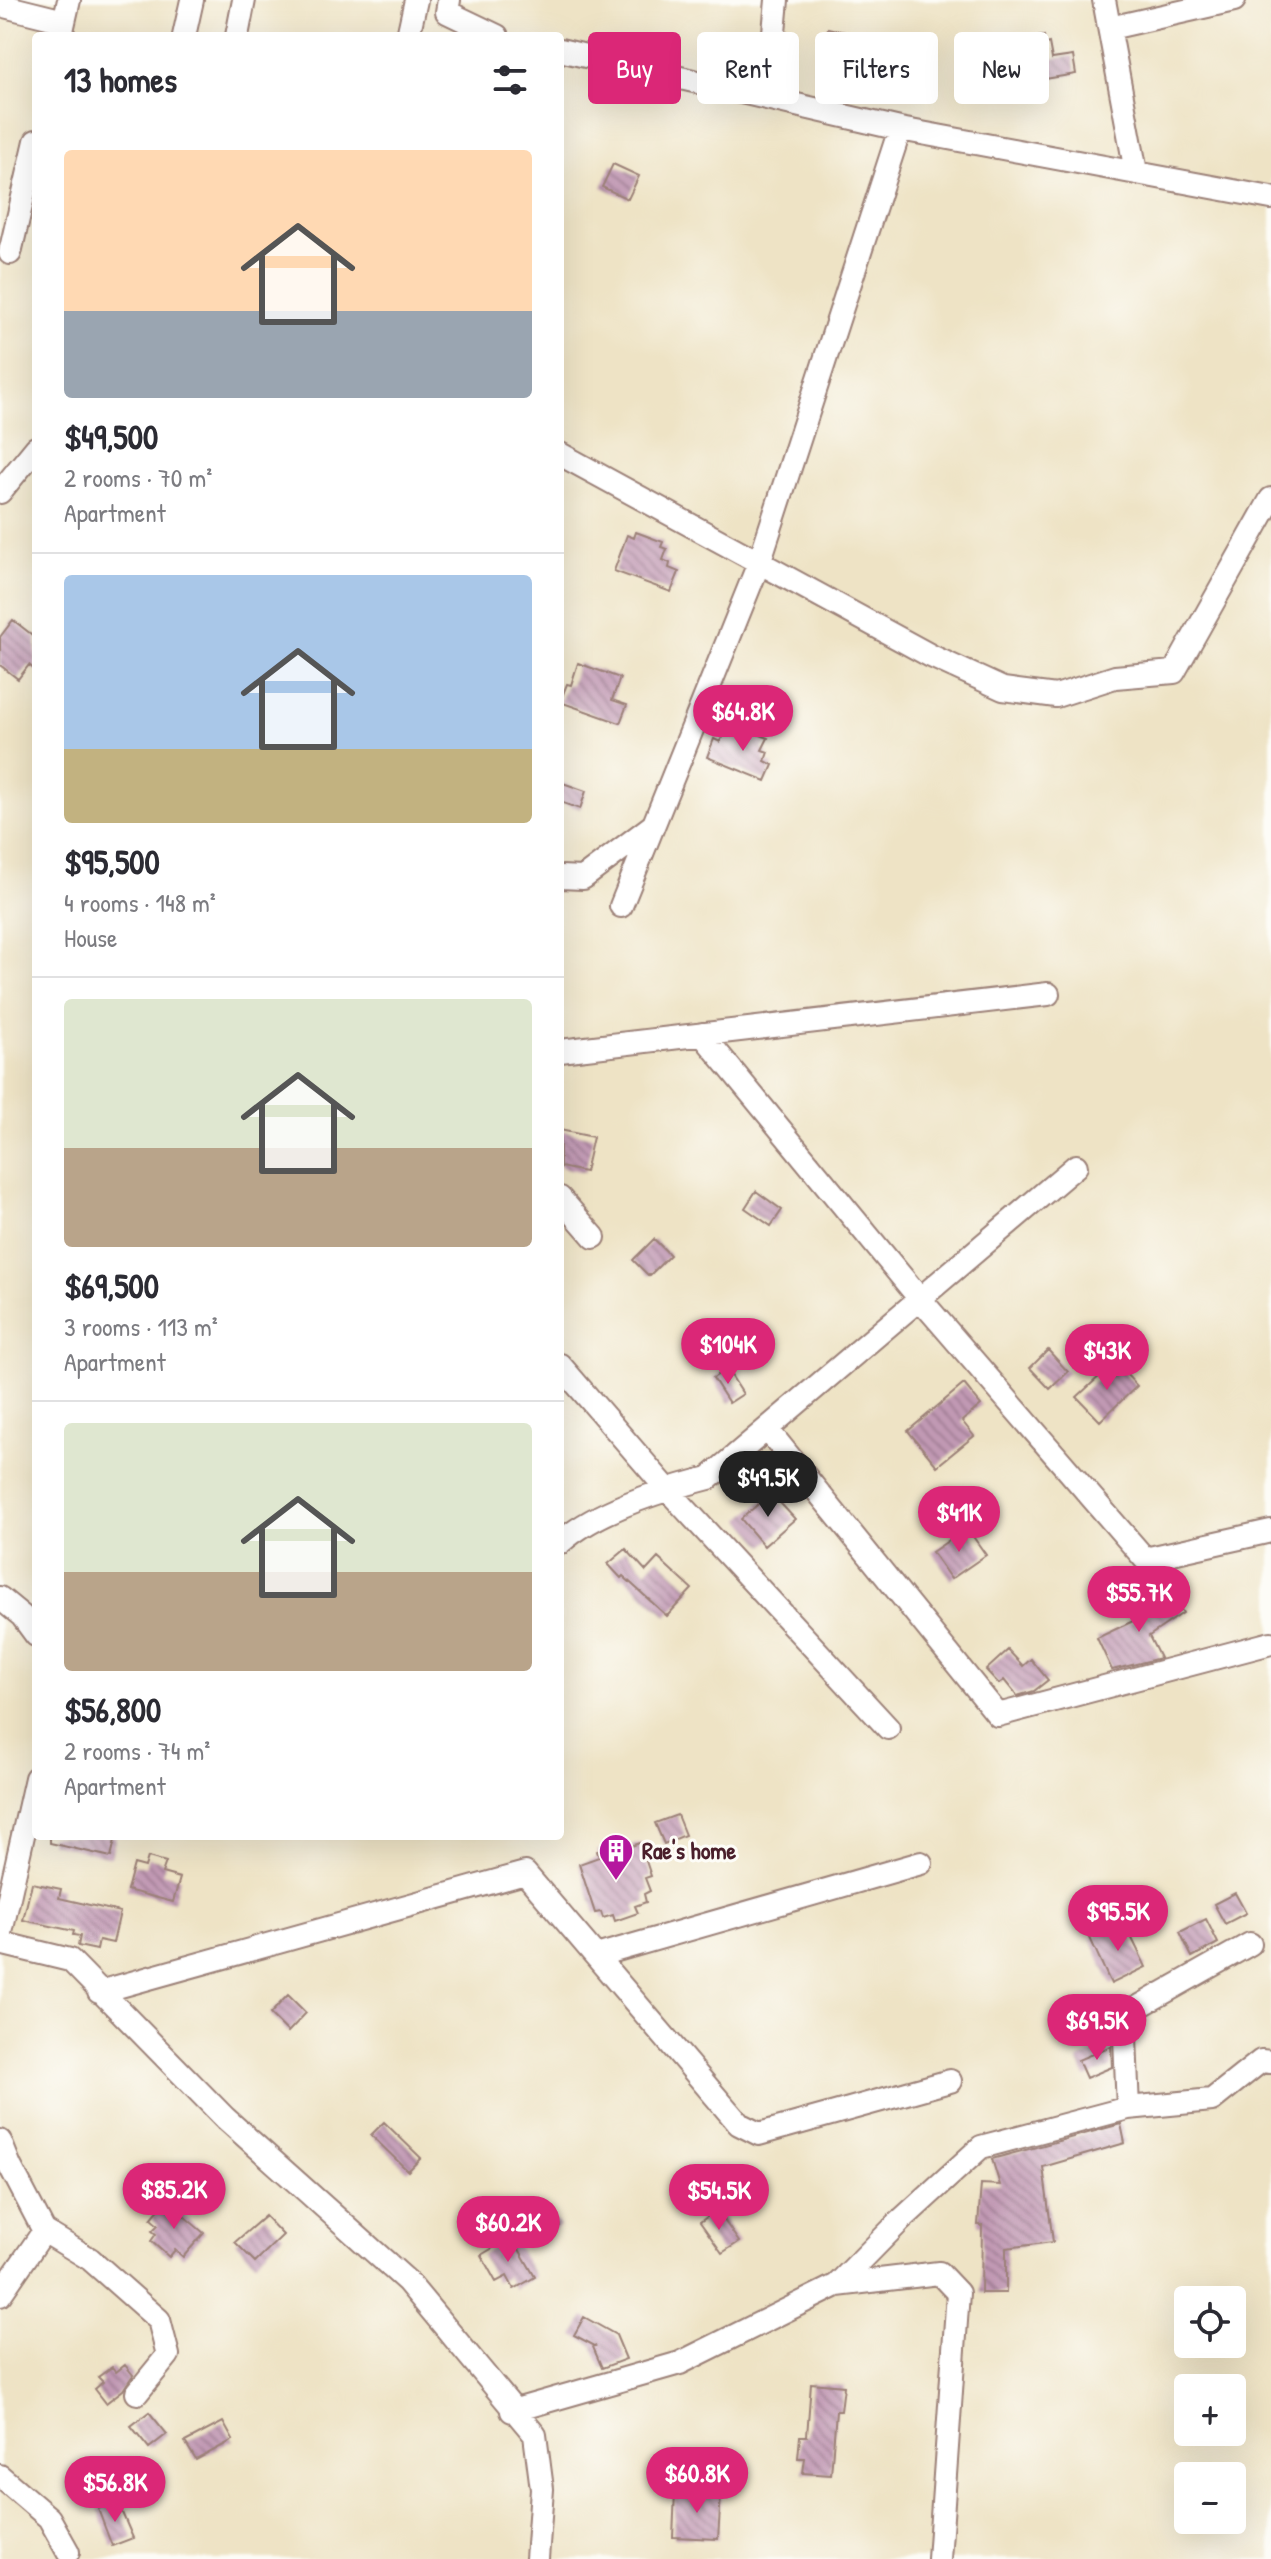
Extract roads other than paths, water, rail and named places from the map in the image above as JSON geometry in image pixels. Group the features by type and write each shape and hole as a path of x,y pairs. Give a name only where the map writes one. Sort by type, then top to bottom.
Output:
{"street":[{"path":"185,32 192,0"},
{"path":"238,32 244,0"},
{"path":"409,32 416,0"},
{"path":"449,0 447,12 486,32"},
{"path":"774,32 777,0"},
{"path":"1104,0 1136,172"},
{"path":"1110,28 1234,0"},
{"path":"0,5 64,19"},
{"path":"564,51 697,81"},
{"path":"797,104 900,129 1271,198"},
{"path":"621,906 759,563 900,129"},
{"path":"11,247 10,253 32,158"},
{"path":"0,492 32,453"},
{"path":"564,456 931,656 1003,689 1056,696 1115,677 1174,672 1271,499"},
{"path":"564,877 583,878 653,825"},
{"path":"564,1051 1048,994"},
{"path":"702,1034 920,1299 1145,1559 1271,1531"},
{"path":"564,1539 578,1527 667,1489 709,1478 1076,1166"},
{"path":"564,1203 594,1237"},
{"path":"564,1370 667,1489 888,1728"},
{"path":"767,1429 998,1715 1271,1643"},
{"path":"0,1598 22,1616 32,1630"},
{"path":"0,1937 32,1796"},
{"path":"596,1956 921,1863"},
{"path":"99,1992 525,1873 739,2124 759,2134 950,2081"},
{"path":"0,1943 70,1960 225,2118 407,2281 535,2435 542,2489 537,2559"},
{"path":"1128,2108 1124,2015 1250,1944"},
{"path":"512,2411 680,2363 837,2285 900,2221 981,2147 1128,2108 1212,2100 1261,2061 1271,2062"},
{"path":"0,2141 44,2231 90,2259 159,2320 168,2355 137,2393"},
{"path":"0,2295 44,2231"},
{"path":"837,2285 939,2273 958,2293 939,2559"},
{"path":"0,2476 49,2518 68,2552"}],"place":[{"name":"Rae's home","path":"616,1882"}]}
